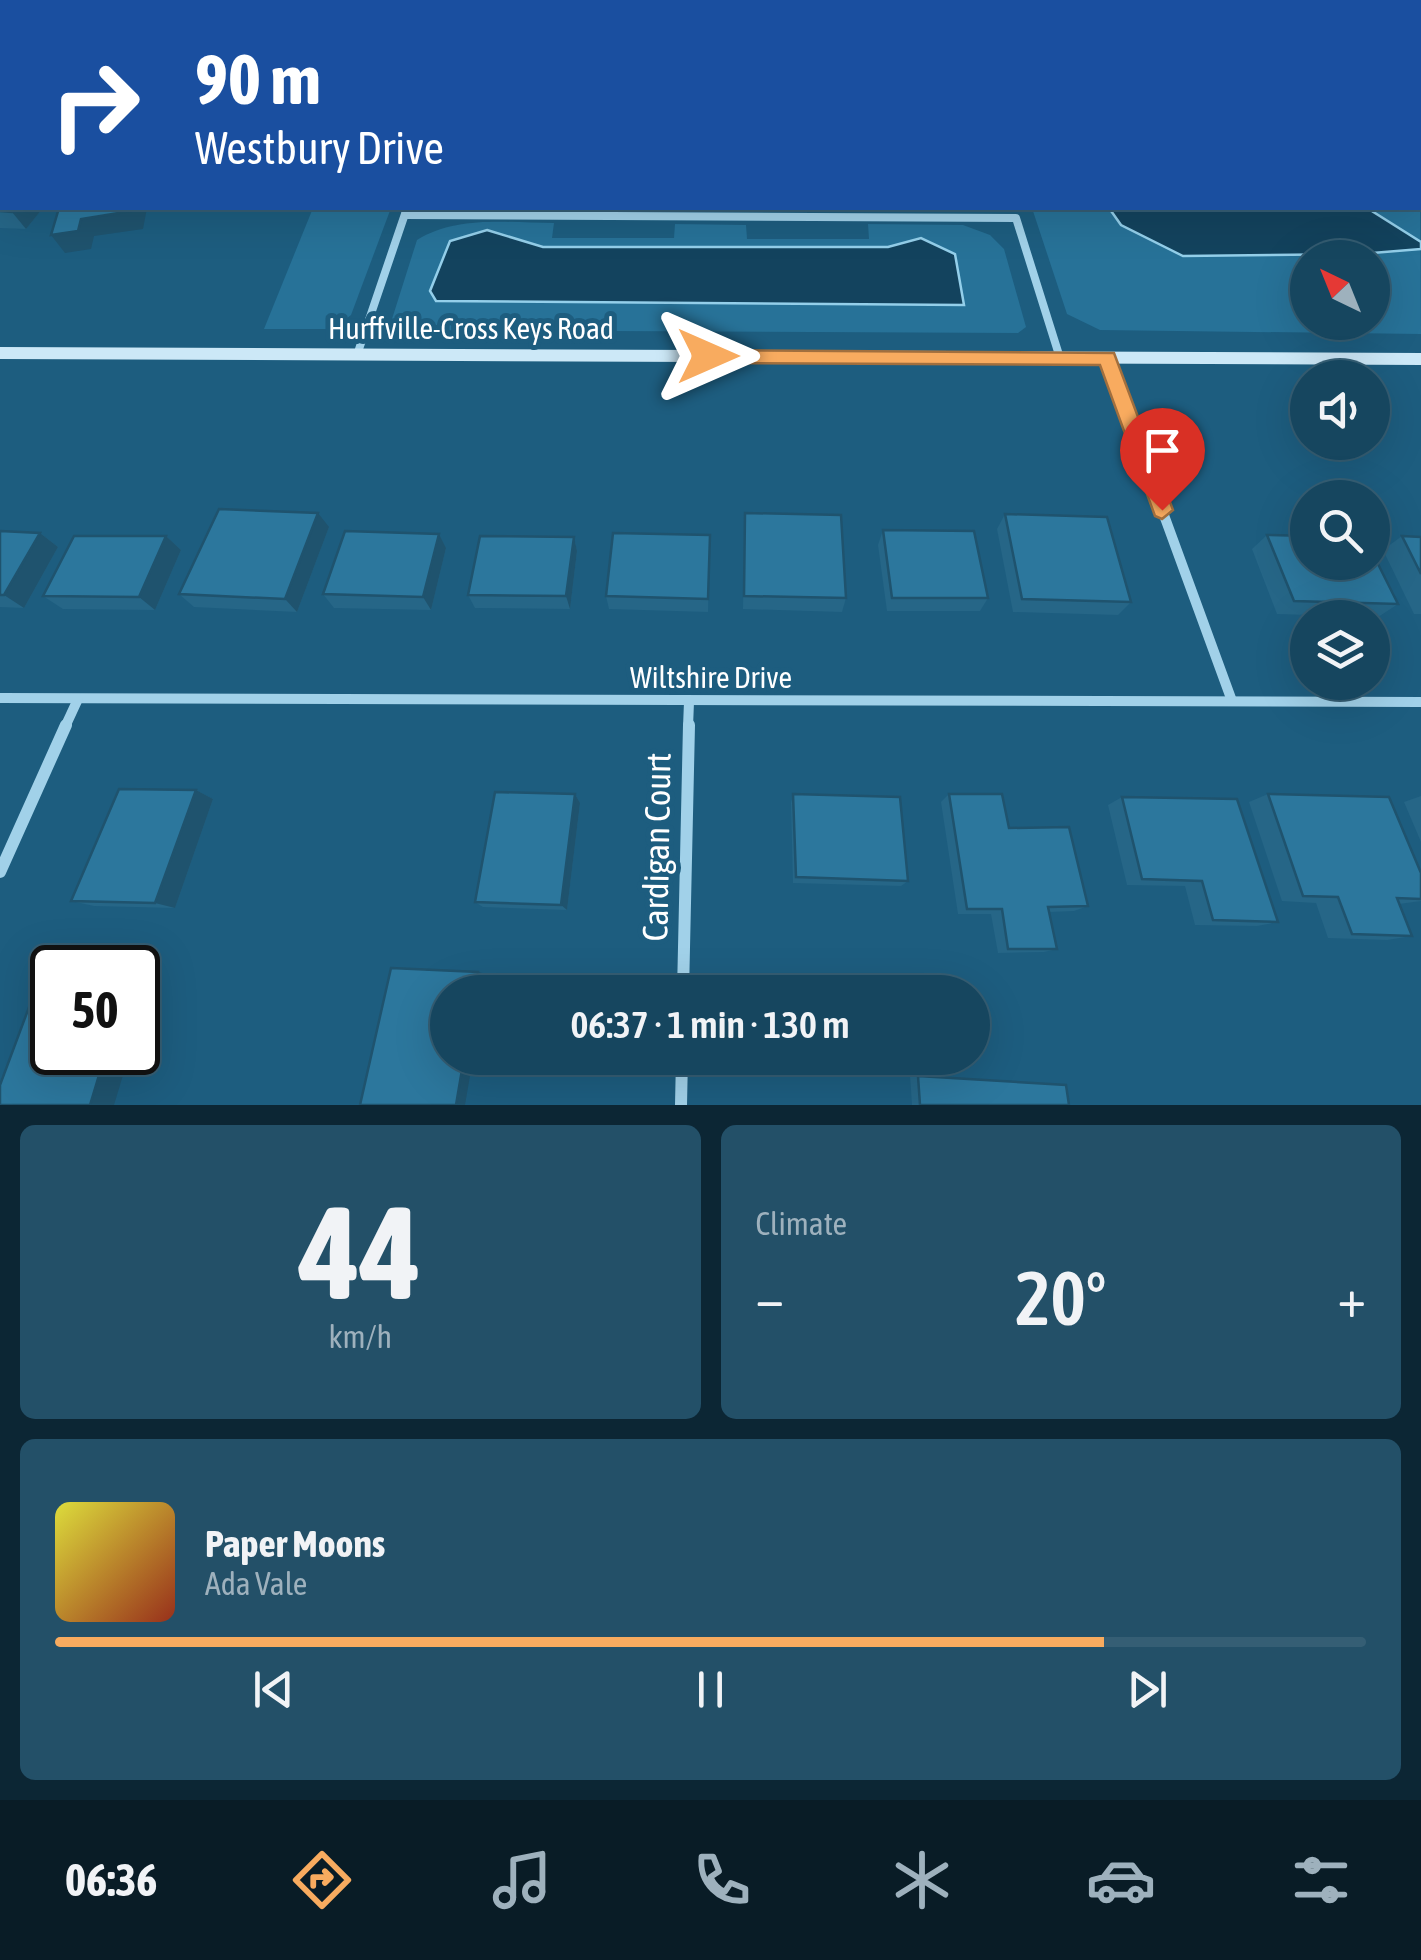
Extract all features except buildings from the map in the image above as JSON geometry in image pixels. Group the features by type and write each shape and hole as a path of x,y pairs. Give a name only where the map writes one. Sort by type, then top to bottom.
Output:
{"main road":[{"name":"Hurffville-Cross Keys Road","path":"0,353 1421,359"}],"street":[{"path":"1014,210 1060,358"},
{"path":"357,355 406,211 1016,218"},
{"path":"1107,358 1232,701"},
{"name":"Wiltshire Drive","path":"0,698 1421,702"},
{"path":"0,872 78,699"},
{"name":"Cardigan Court","path":"683,975 688,702"},
{"path":"681,1105 682,1075"}],"shaded area":[{"path":"312,210 390,210 351,315 333,329 264,329"},
{"path":"1033,210 1420,210 1421,334 1390,334 1390,240 1290,240 1290,332 1100,330 1067,314"},
{"path":"1110,210 1370,210 1421,242 1421,249 1390,252 1390,240 1290,240 1290,255 1183,256 1121,225"},
{"path":"554,223 552,238 674,238 675,224 746,225 747,239 869,239 868,224 963,225 990,235 1004,249 1026,327 1018,333 400,330 392,319 417,240 466,224"},
{"path":"487,230 543,247 888,247 921,238 955,254 964,305 436,301 430,291 450,241"}],"route":[{"path":"708,356 1107,358 1162,510"}]}
